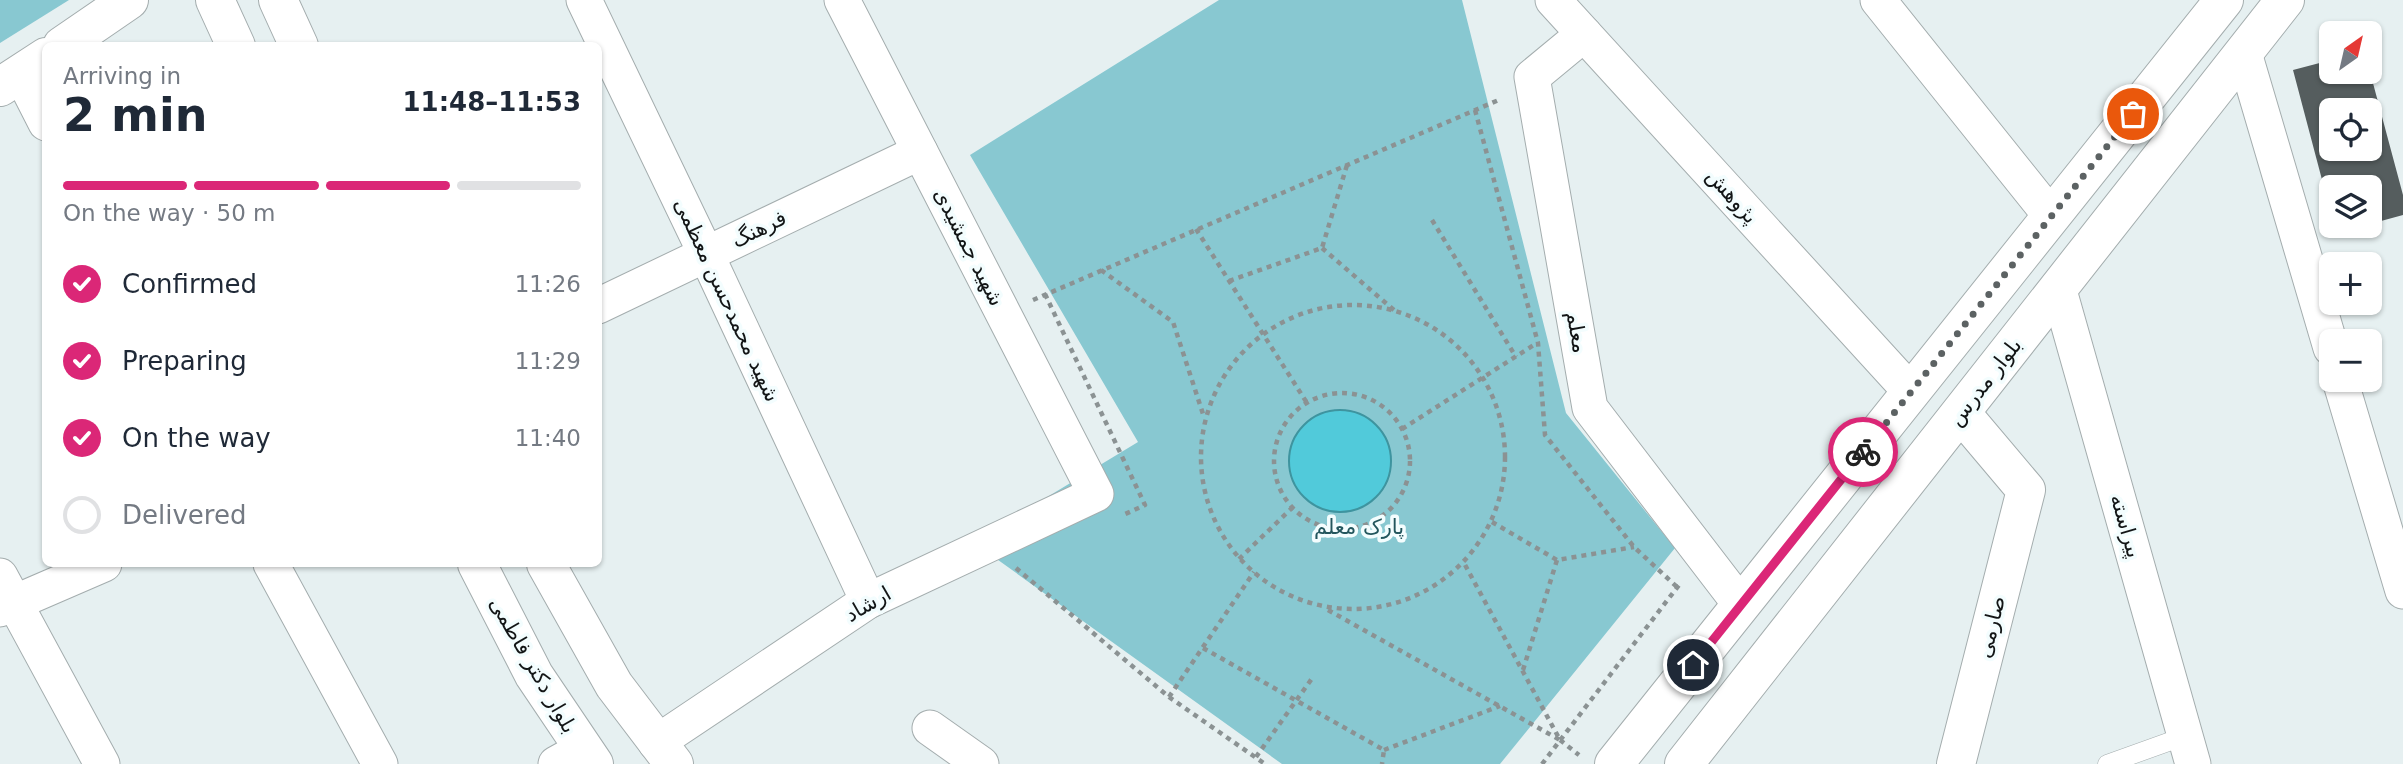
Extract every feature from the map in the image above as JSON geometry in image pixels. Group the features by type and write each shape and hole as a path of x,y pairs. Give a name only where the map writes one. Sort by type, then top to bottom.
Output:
{"main road":[{"path":"68,42 129,0"},
{"path":"215,0 234,42"},
{"path":"278,0 297,42"},
{"name":"بلوار مدرس","path":"1684,764 2285,0"},
{"path":"1597,760 1741,605 2051,216 2214,4"},
{"name":"صارمی","path":"1956,764 2026,490 1961,413"},
{"name":"بلوار دکتر فاطمی","path":"479,567 578,759"},
{"path":"548,567 614,685 665,753"}],"street":[{"name":"شهید محمدحسن معظمی","path":"583,0 706,254 868,601"},
{"name":"شهید جمشیدی","path":"842,0 1004,315 1108,505"},
{"name":"پژوهش","path":"1553,0 1911,392"},
{"path":"1878,0 2051,216"},
{"path":"1534,85 1532,77 1584,34"},
{"path":"2244,53 2325,329"},
{"path":"22,73 42,116"},
{"name":"معلم","path":"1534,85 1590,408 1741,605"},
{"name":"فرهنگ","path":"602,304 920,152"},
{"name":"پیراسته","path":"2058,287 2189,750"},
{"path":"2344,392 2403,591"},
{"name":"ارشاد","path":"665,753 868,601 1108,505"},
{"path":"95,567 5,596 103,764"},
{"path":"273,567 380,764"},
{"path":"930,728 981,764"}],"lane":[{"path":"2107,764 2189,750"}],"path":[{"path":"1004,315 1045,294 1534,85"},
{"path":"1322,247 1348,165"},
{"path":"1432,220 1516,357"},
{"path":"1196,229 1307,403"},
{"path":"1229,281 1322,247"},
{"path":"1322,247 1396,312"},
{"path":"1101,270 1173,322 1205,418"},
{"path":"1045,294 1145,505 1108,505"},
{"path":"1326,608 1376,608 1424,593 1464,563 1492,522 1505,472 1502,423 1483,378 1448,338 1405,314 1354,305 1305,312 1261,334 1225,372 1205,418 1200,468 1212,517 1239,559 1278,591 1326,608 1597,760"},
{"path":"1402,429 1538,343"},
{"path":"1332,394 1355,394 1376,402 1392,415 1402,429 1410,453 1409,475 1402,495 1389,512 1370,523 1348,529 1325,527 1304,517 1287,501 1277,480 1274,457 1279,435 1292,415 1307,403 1332,394"},
{"path":"1239,559 1293,507"},
{"path":"1492,522 1558,560 1634,547"},
{"path":"1542,764 1703,554"},
{"path":"1523,671 1558,560"},
{"path":"1025,562 1015,568 1169,697 1265,764"},
{"path":"1464,563 1560,740"},
{"path":"1169,697 1254,572"},
{"path":"1203,648 1384,750"},
{"path":"1256,757 1313,677"},
{"path":"1384,750 1500,706"},
{"path":"1382,764 1384,750"}],"green space":[{"path":"0,0 69,0 0,43"},
{"name":"پارک معلم","path":"1219,0 1462,0 1566,413 1675,548 1500,764 1282,764 973,542 1138,442 970,155"}],"shaded area":[{"path":"1340,410 1360,414 1376,425 1387,441 1391,461 1387,481 1376,497 1360,508 1340,512 1320,508 1304,497 1293,481 1289,461 1293,441 1304,425 1320,414"}],"building":[{"path":"2319,63 2319,84 2373,84 2377,98 2319,98 2319,161 2382,161 2382,117 2403,195 2403,215 2382,221 2382,175 2321,175 2293,70"}],"way so far":[{"path":"1863,452 2133,114"}],"route":[{"path":"1693,665 1863,452"}]}
